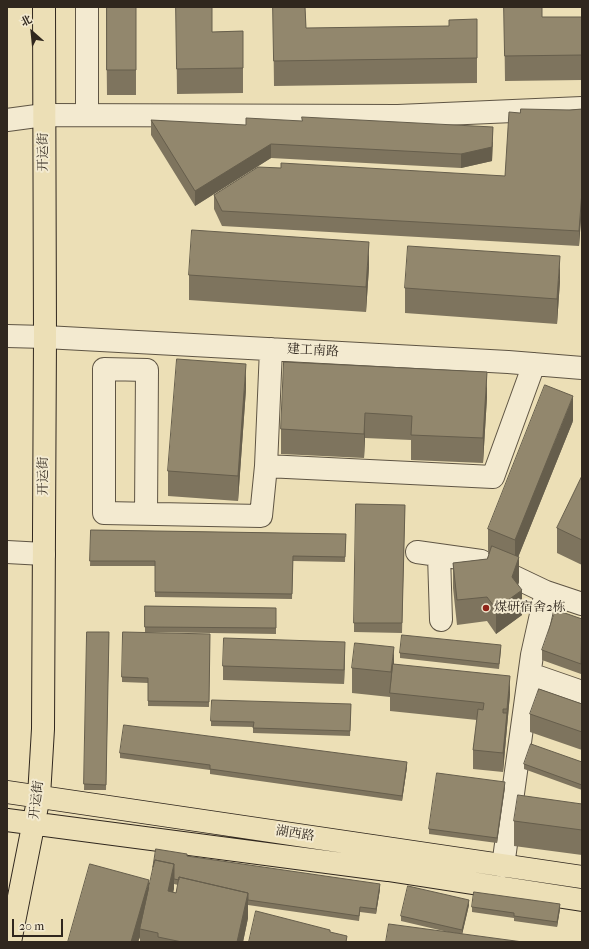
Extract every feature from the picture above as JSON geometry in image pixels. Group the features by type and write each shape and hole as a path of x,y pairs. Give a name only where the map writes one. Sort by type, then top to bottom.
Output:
{"main road":[{"name":"开运街","path":"10,942 39,796 43,729 45,337 44,7"},
{"name":"湖西路","path":"7,792 582,878"},
{"name":"湖西路","path":"7,820 388,870 582,900"}],"street":[{"path":"87,7 87,115"},
{"path":"7,120 44,115 398,116 582,108"},
{"name":"建工南路","path":"7,336 271,349 582,368"},
{"path":"146,514 147,370 104,369 104,513 146,514 261,516 266,466 271,349"},
{"path":"266,466 493,477 534,364"},
{"path":"7,552 44,554"},
{"path":"417,552 481,561 546,592 582,604"},
{"path":"439,555 441,620"},
{"path":"503,866 521,797 532,655 546,592"},
{"path":"530,674 582,692"}],"building":[{"path":"107,7 136,7 136,70 107,70"},
{"path":"176,7 212,7 212,32 243,31 243,68 177,69"},
{"path":"273,7 305,7 306,28 449,26 449,20 477,19 477,58 274,61"},
{"path":"504,7 542,7 542,17 582,17 582,55 505,56"},
{"path":"521,109 582,109 582,191 579,231 222,211 214,195 258,167 281,168 281,163 505,176 509,112 520,113"},
{"path":"302,117 493,127 492,147 461,154 271,144 195,191 151,120 246,125 246,118 302,121"},
{"path":"192,230 369,242 366,287 189,275"},
{"path":"408,246 560,256 557,299 405,288"},
{"path":"177,359 246,364 238,476 168,471"},
{"path":"284,362 487,372 483,438 411,435 412,416 365,413 364,434 281,429"},
{"path":"545,385 573,396 515,540 488,529"},
{"path":"582,476 582,540 557,528"},
{"path":"356,504 405,505 402,623 354,623"},
{"path":"91,530 346,534 345,557 293,556 292,594 155,592 155,561 90,561"},
{"path":"492,546 519,557 512,577 522,590 496,609 487,597 457,600 453,563 487,559"},
{"path":"145,606 276,608 276,628 145,627"},
{"path":"556,610 582,619 581,664 542,650"},
{"path":"87,632 109,632 106,785 84,784"},
{"path":"123,632 210,634 209,702 148,701 148,678 122,677"},
{"path":"402,635 501,645 499,664 400,653"},
{"path":"224,638 345,642 344,670 223,666"},
{"path":"355,643 394,647 391,672 352,668"},
{"path":"393,664 510,676 507,709 503,709 503,713 507,713 503,753 473,750 478,709 483,710 484,703 390,693"},
{"path":"539,689 582,704 582,732 530,714"},
{"path":"212,700 351,704 350,731 253,728 254,722 211,721"},
{"path":"124,725 407,762 402,796 210,769 210,765 120,753"},
{"path":"531,744 582,762 582,785 524,764"},
{"path":"437,773 505,782 497,838 429,829"},
{"path":"518,795 582,804 582,830 514,821"},
{"path":"156,849 187,854 187,856 380,884 376,909 360,907 359,916 248,900 248,893 179,877 179,880 174,879 174,864 155,860 153,867"},
{"path":"155,860 174,864 168,891 176,893 179,877 248,893 237,942 182,942 158,937 158,933 140,929"},
{"path":"90,864 149,880 131,942 68,942"},
{"path":"408,886 469,900 462,930 401,916"},
{"path":"474,892 560,904 557,922 514,916 514,913 472,907"},
{"path":"256,911 330,930 330,932 347,936 346,942 249,942"},
{"path":"389,924 523,942 386,942"}],"place":[{"name":"煤研宿舍2栋","path":"486,608"}]}
